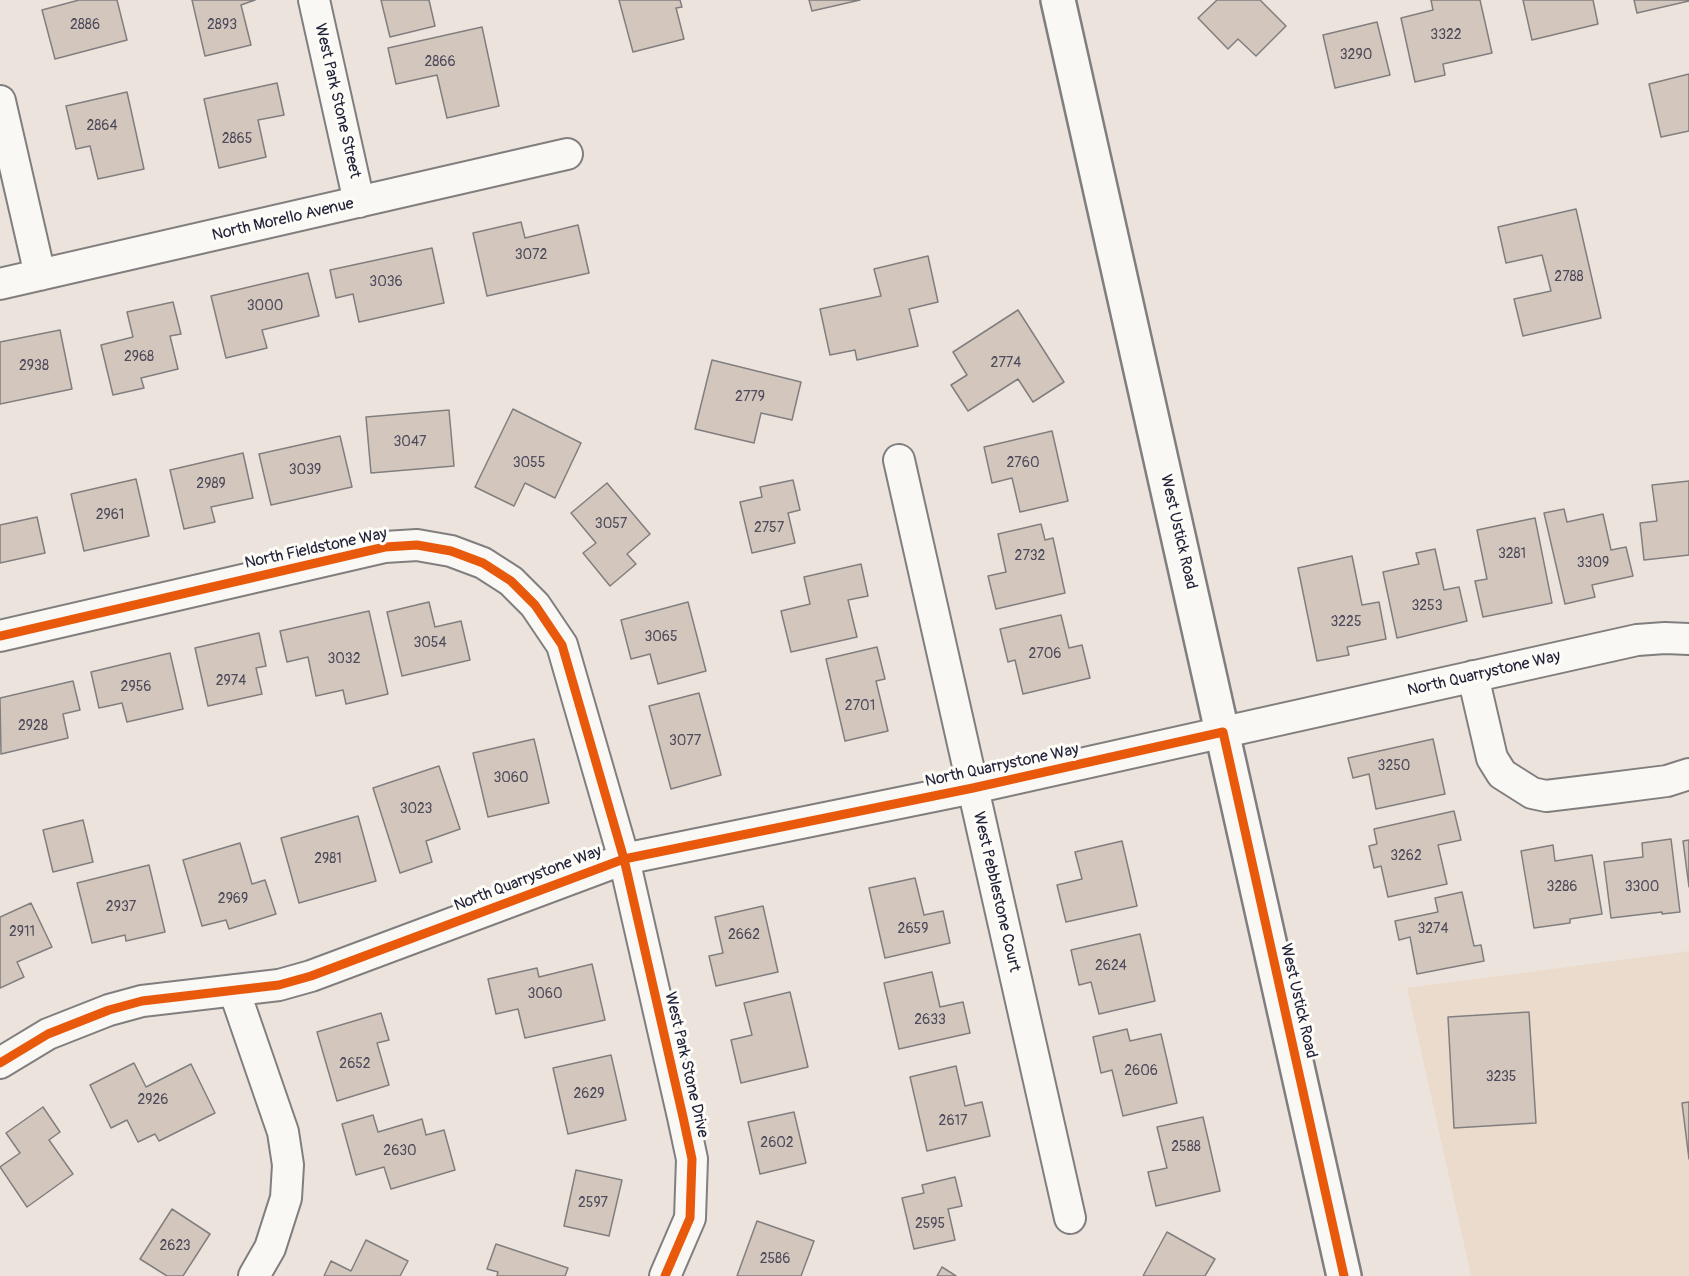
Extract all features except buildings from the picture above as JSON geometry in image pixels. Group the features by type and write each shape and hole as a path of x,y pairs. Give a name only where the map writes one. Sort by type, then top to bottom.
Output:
{"main road":[{"name":"West Ustick Road","path":"1058,0 1344,1276"}],"street":[{"name":"West Park Stone Street","path":"314,0 359,202"},
{"path":"0,101 40,276"},
{"name":"North Morello Avenue","path":"0,284 567,154"},
{"name":"West Pebblestone Court","path":"899,460 1070,1218"},
{"name":"North Fieldstone Way","path":"0,636 385,547 417,545 451,551 483,563 511,581 535,605 562,645 624,859"},
{"name":"North Quarrystone Way","path":"0,1063 48,1034 109,1010 142,1001 279,985 311,976 624,859 972,788 1637,640 1689,639"},
{"path":"1473,676 1492,758 1502,774 1532,793 1546,796 1604,789 1667,781 1689,774"},
{"name":"West Park Stone Drive","path":"624,859 692,1159 690,1218 665,1276"},
{"path":"234,990 283,1132 288,1165 286,1198 270,1248 254,1276"}],"shaded area":[{"path":"1689,951 1689,1276 1471,1276 1407,988"}],"cycle path":[{"path":"0,636 385,547 417,545 451,551 483,563 511,581 535,605 562,645 624,859 683,1117 692,1159 690,1218 665,1276"},
{"path":"0,1063 48,1034 109,1010 142,1001 279,985 311,976 624,859 973,788 1223,732 1344,1276"}]}
